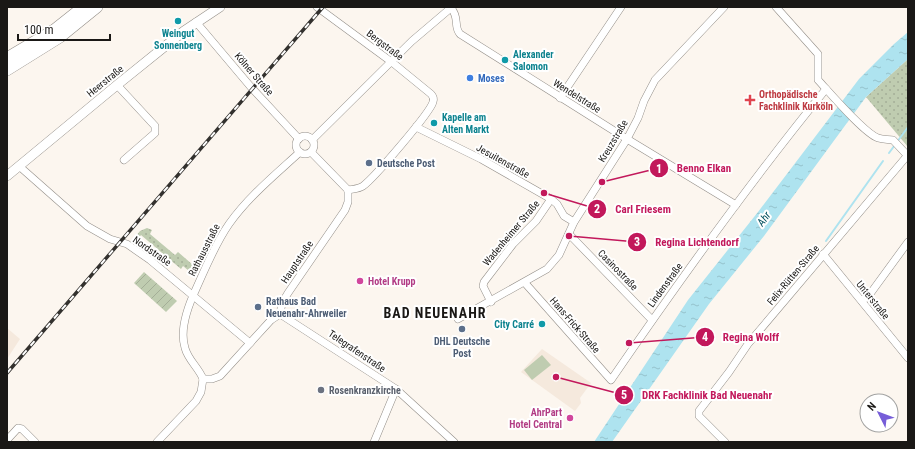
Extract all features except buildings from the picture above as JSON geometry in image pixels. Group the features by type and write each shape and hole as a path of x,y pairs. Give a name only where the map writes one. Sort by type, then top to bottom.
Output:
{"highway":[{"path":"7,58 54,30 83,7"},
{"path":"7,70 60,37 97,7"}],"main road":[{"name":"Heerstraße","path":"7,176 116,85 196,22 220,7"}],"street":[{"name":"Bergstraße","path":"317,7 431,94 433,104 416,127"},
{"path":"560,98 621,7"},
{"name":"Kreuzstraße","path":"458,319 547,270 559,255 574,222 627,139 655,80 724,7"},
{"path":"776,7 818,54 818,80 860,124 876,138 894,140 908,156"},
{"path":"312,140 412,41 451,8"},
{"name":"Wendelstraße","path":"451,8 456,16 457,31 460,34 560,98 736,205"},
{"name":"Kölner Straße","path":"196,22 250,86 299,139"},
{"path":"116,85 155,126 155,133 124,160"},
{"name":"Lindenstraße","path":"611,380 652,320 736,205 826,89"},
{"path":"311,152 348,190 357,189 364,186 416,127"},
{"name":"Jesuitenstraße","path":"416,127 481,159 552,199 557,204 564,216 574,222"},
{"path":"304,136 312,140 314,145 311,152 306,154 300,152 296,146 299,139 304,136"},
{"name":"Rathausstraße","path":"203,379 200,372 188,357 184,348 183,334 185,317 193,296 219,239 234,217 262,186 300,152"},
{"name":"Felix-Rütten-Straße","path":"725,442 699,416 699,411 748,344 823,254 908,156"},
{"name":"Nordstraße","path":"19,166 87,226 110,239 127,244 150,260 250,343"},
{"name":"Hauptstraße","path":"280,314 282,304 288,293 345,210 348,202 348,190"},
{"name":"Wadenheimer Straße","path":"491,302 483,286 484,282 513,244 536,221 552,199"},
{"name":"Casinostraße","path":"569,234 652,320"},
{"path":"862,301 870,294 908,242"},
{"name":"Unterstraße","path":"823,254 908,358"},
{"name":"Hans-Frick-Straße","path":"525,283 611,380"},
{"path":"157,442 196,402 201,392 203,379 212,379 220,376 271,320 280,314"},
{"name":"Telegrafenstraße","path":"280,314 396,389 454,442"},
{"path":"374,442 396,389"},
{"path":"7,440 18,428 22,429 35,442"}],"shaded area":[{"path":"7,328 20,339 7,359"},
{"path":"542,349 591,383 580,398 581,403 575,411 521,372"}],"green space":[{"path":"908,59 908,147 866,97"},
{"path":"147,228 152,230 150,234 175,255 178,252 193,265 189,271 183,266 181,269 141,235 139,238 136,236 140,231"},
{"path":"144,272 177,301 166,312 134,283"},
{"path":"542,355 551,365 532,380 524,370"}],"water":[{"name":"Ahr","path":"908,32 908,59 866,97 764,236 709,304 612,442 594,442 688,300 758,212 859,79"}],"waterway":[{"path":"889,153 908,127"},
{"path":"826,241 883,161"}],"railway":[{"path":"7,373 323,7"}],"place":[{"name":"Weingut Sonnenberg","path":"178,21"},
{"name":"Alexander Salomon","path":"505,60"},
{"name":"Moses","path":"470,78"},
{"name":"Orthopädische Fachklinik Kurköln","path":"750,100"},
{"name":"Kapelle am Alten Markt","path":"434,123"},
{"name":"Deutsche Post","path":"369,163"},
{"name":"Benno Elkan","path":"602,182"},
{"name":"Carl Friesem","path":"544,193"},
{"name":"Regina Lichtendorf","path":"569,236"},
{"name":"Hotel Krupp","path":"360,281"},
{"name":"Rathaus Bad Neuenahr-Ahrweiler","path":"258,307"},
{"name":"City Carré","path":"542,324"},
{"name":"DHL Deutsche Post","path":"462,329"},
{"name":"Regina Wolff","path":"629,343"},
{"name":"DRK Fachklinik Bad Neuenahr","path":"556,377"},
{"name":"Rosenkranzkirche","path":"321,390"},
{"name":"AhrPart Hotel Central","path":"570,418"}],"district":[{"name":"BAD NEUENAHR","path":"435,313"}]}
